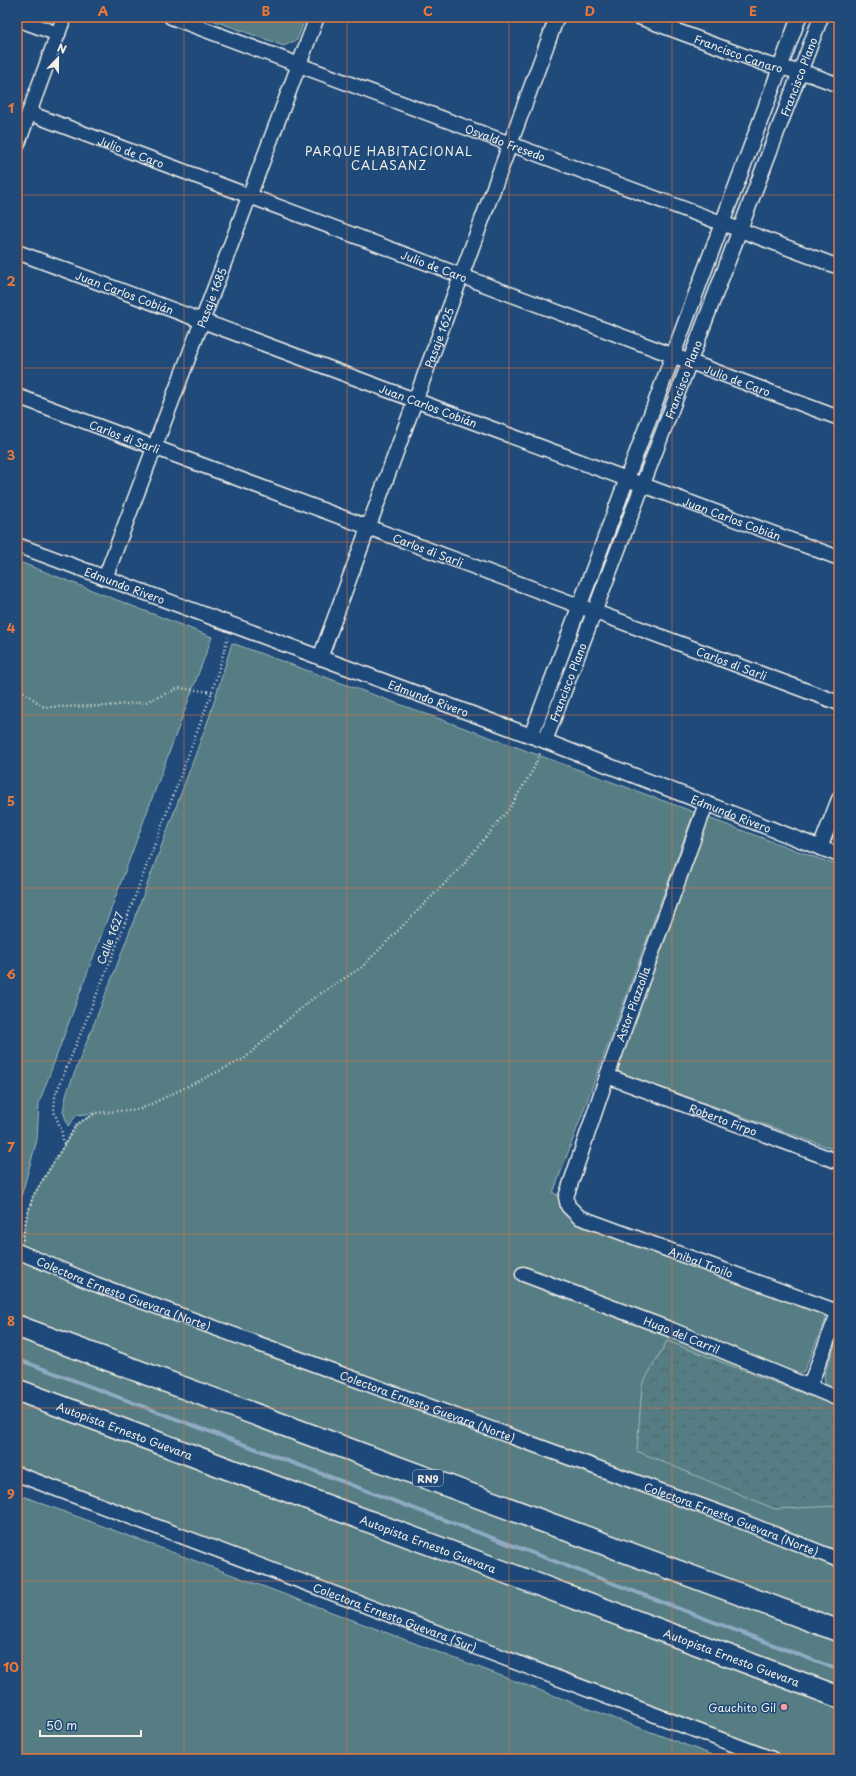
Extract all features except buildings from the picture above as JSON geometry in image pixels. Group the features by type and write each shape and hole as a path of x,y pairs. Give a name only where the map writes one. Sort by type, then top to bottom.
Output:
{"highway":[{"name":"RN9","path":"17,1326 839,1631"},
{"name":"Autopista Ernesto Guevara","path":"17,1390 839,1697"}],"street":[{"path":"18,139 64,17"},
{"name":"Osvaldo Fresedo","path":"171,17 839,267"},
{"name":"Pasaje 1685","path":"105,578 317,17"},
{"name":"Pasaje 1625","path":"320,658 557,17"},
{"name":"Francisco Canaro","path":"639,17 766,64 800,72 839,85"},
{"name":"Francisco Plano","path":"531,736 798,17"},
{"name":"Francisco Plano","path":"545,742 821,17"},
{"path":"17,19 58,34"},
{"name":"Julio de Caro","path":"29,113 839,418"},
{"name":"Juan Carlos Cobián","path":"17,252 839,558"},
{"name":"Carlos di Sarli","path":"17,396 839,704"},
{"name":"Edmundo Rivero","path":"17,545 531,736 839,855"},
{"path":"820,848 839,799"},
{"name":"Astor Piazzolla","path":"568,1206 566,1197 567,1190 706,804"},
{"name":"Roberto Firpo","path":"607,1076 839,1162"},
{"name":"Anibal Troilo","path":"568,1206 579,1217 839,1311"},
{"name":"Colectora Ernesto Guevara (Norte)","path":"19,1252 95,1284 726,1515 839,1560"},
{"name":"Hugo del Carril","path":"523,1274 672,1330 839,1399"},
{"path":"809,1387 839,1311"},
{"name":"Colectora Ernesto Guevara (Sur)","path":"17,1474 772,1759"}],"path":[{"name":"Calle 1627","path":"64,1144 61,1129 54,1112 55,1096 112,957 212,692 225,642 233,625"},
{"path":"17,687 44,707 106,706 146,702 179,688 212,692"},
{"path":"19,1252 33,1196 77,1124 96,1113 141,1109 244,1059 312,1000 362,968 461,867 509,809 533,770 545,742"}],"green space":[{"path":"204,17 306,17 297,40 284,46"},
{"path":"17,561 212,637 39,1103 37,1140 17,1211"},
{"path":"232,643 694,812 553,1193 562,1197 564,1209 822,1313 826,1319 804,1371 796,1375 687,1328 525,1269 839,1399 839,1759 772,1759 17,1474 17,1243 21,1252 23,1233 33,1196 77,1124 95,1113 77,1115 68,1126 63,1111 67,1092 119,960 209,718"},
{"path":"708,818 839,866 839,1151 618,1072 618,1061"},
{"path":"839,1334 839,1390 825,1384 824,1375"},
{"path":"667,1341 839,1407 839,1506 775,1509 637,1451 642,1385"},
{"path":"17,1494 723,1759 17,1759"}],"waterway":[{"path":"17,1359 839,1670"}],"place":[{"name":"Gauchito Gil","path":"784,1707"}],"district":[{"name":"PARQUE HABITACIONAL CALASANZ","path":"389,158"}]}
